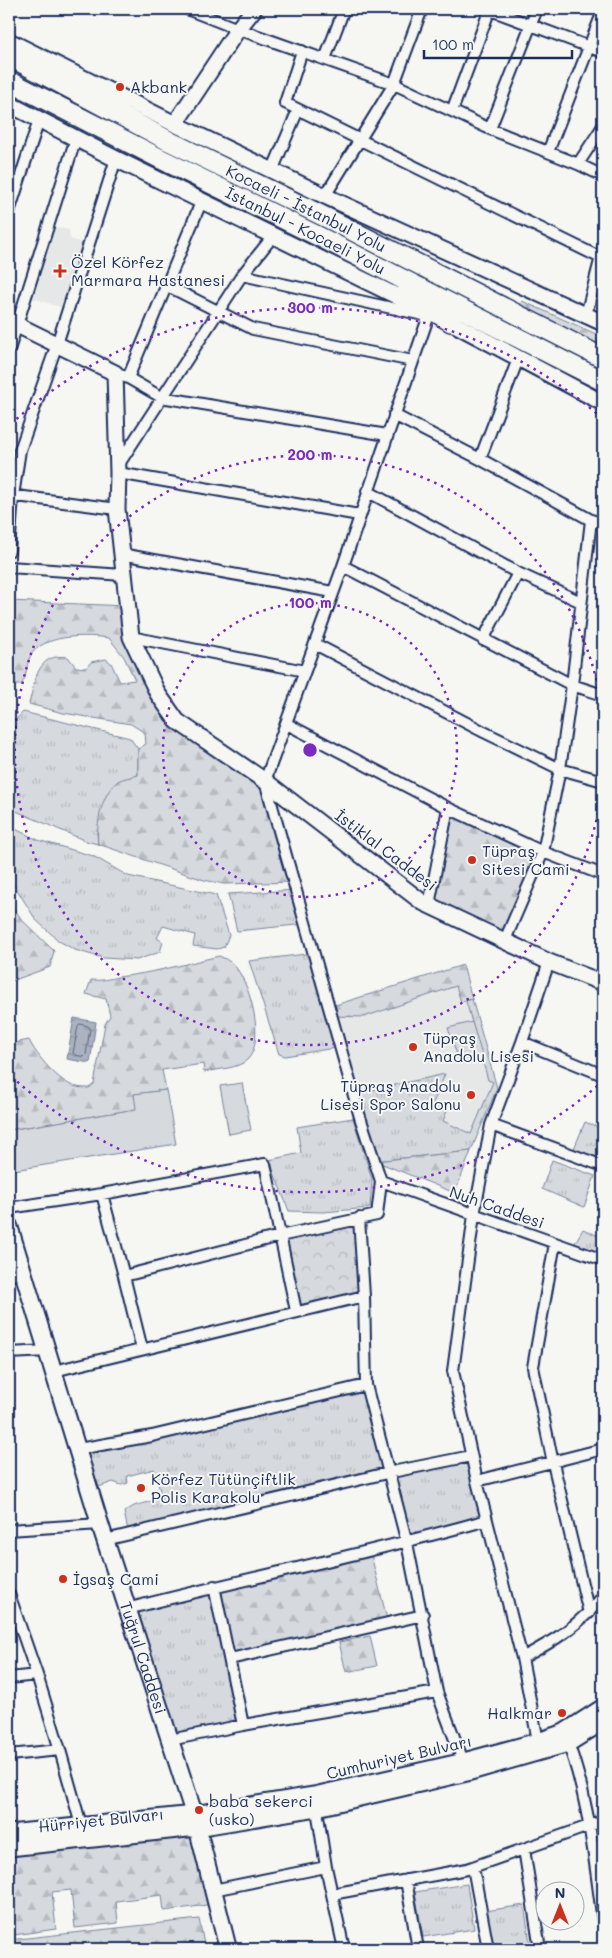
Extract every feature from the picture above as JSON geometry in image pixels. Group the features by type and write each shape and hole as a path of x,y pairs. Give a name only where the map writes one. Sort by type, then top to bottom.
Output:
{"highway":[{"name":"Kocaeli - İstanbul Yolu","path":"9,56 169,141 332,220 603,358"},
{"name":"İstanbul - Kocaeli Yolu","path":"9,81 600,380"},
{"path":"324,239 451,322"}],"main road":[{"path":"175,124 238,29 254,9"},
{"path":"9,41 325,196 603,323"},
{"path":"9,104 429,314 451,322 603,403"},
{"path":"13,323 121,375"},
{"name":"İstiklal Caddesi","path":"121,375 117,509 131,637 158,694 177,721 265,781 422,902 549,962 603,983"},
{"name":"Tuğrul Caddesi","path":"9,1226 16,1275 48,1350 105,1540 196,1821 228,1949"},
{"name":"Cumhuriyet Bulvarı","path":"466,1767 538,1741 566,1738 603,1707"},
{"name":"Cumhuriyet Bulvarı","path":"196,1821 315,1802 466,1767 566,1738 603,1722"},
{"name":"Hürriyet Bulvarı","path":"9,1833 81,1825 196,1821"},
{"name":"Hürriyet Bulvarı","path":"9,1848 196,1821"}],"street":[{"path":"187,9 394,84 490,129 603,176"},
{"path":"325,58 344,9"},
{"path":"325,196 394,84 422,9"},
{"path":"452,111 489,9 603,52"},
{"path":"490,129 538,9"},
{"path":"548,152 603,11"},
{"path":"302,51 285,103 360,141 602,254 586,315"},
{"path":"272,170 298,110"},
{"path":"9,212 39,120"},
{"path":"578,164 603,126"},
{"path":"9,350 13,323 76,138"},
{"path":"9,551 11,496 20,450 57,344 116,159"},
{"path":"202,200 166,285 121,375 162,397 387,435"},
{"path":"274,235 242,275 162,397 118,469 359,515"},
{"path":"124,1276 280,1236 377,1214 381,1181 360,1117 265,781 343,566 367,491 429,314 242,275"},
{"path":"166,285 253,329 413,360"},
{"path":"480,459 518,359"},
{"path":"394,415 480,459 590,520 603,524"},
{"path":"9,448 20,450"},
{"path":"367,491 518,573 581,602"},
{"path":"11,496 117,509"},
{"path":"505,940 543,852 560,769 572,685 590,520"},
{"path":"121,554 333,592"},
{"path":"343,566 572,685 603,694"},
{"path":"9,567 123,575"},
{"path":"483,640 518,573"},
{"path":"131,637 305,671"},
{"path":"315,644 484,732 560,769 603,781"},
{"path":"287,724 448,808 543,852 603,875"},
{"path":"429,905 448,808"},
{"path":"538,1741 522,1658 477,1481 453,1371 474,1215 491,1124 522,1042 549,962"},
{"path":"522,1042 603,1075"},
{"path":"491,1124 603,1166"},
{"path":"9,1208 102,1194 265,1164 296,1311"},
{"name":"Nuh Caddesi","path":"381,1181 603,1260"},
{"path":"102,1194 142,1349"},
{"path":"359,1218 364,1296 366,1385 423,1615 437,1692 466,1767"},
{"path":"555,1243 532,1367 589,1614"},
{"path":"54,1371 364,1296"},
{"path":"9,1353 48,1350"},
{"path":"78,1449 152,1436 366,1385"},
{"path":"477,1481 603,1449"},
{"path":"105,1540 471,1456"},
{"path":"127,1609 214,1586 406,1543 487,1520"},
{"path":"9,1530 100,1524"},
{"path":"214,1586 243,1725"},
{"path":"522,1658 558,1639 589,1614 603,1596"},
{"path":"9,1598 37,1676 81,1825"},
{"path":"230,1659 423,1615"},
{"path":"9,1678 37,1676"},
{"path":"170,1740 243,1725 437,1692"},
{"path":"566,1738 579,1778 589,1826 603,1922"},
{"path":"9,1755 60,1750"},
{"path":"315,1802 326,1867 344,1949"},
{"path":"332,1894 473,1867 603,1821"},
{"path":"524,1849 540,1949"},
{"path":"214,1890 326,1867"},
{"path":"473,1867 488,1949"},
{"path":"406,1880 418,1949"},
{"path":"220,1915 226,1918 234,1949"}],"shaded area":[{"name":"Özel Körfez Marmara Hastanesi","path":"55,227 69,230 70,239 86,244 66,309 33,298"},
{"name":"Tüpraş Anadolu Lisesi","path":"463,965 497,1088 471,1151 375,1161 329,1007"}],"green space":[{"path":"522,301 603,337 603,352 517,311"},
{"path":"9,601 127,606 131,637 177,721 265,781 294,882 224,884 204,880 98,844 99,819 104,801 107,794 118,781 138,775 138,749 146,744 145,733 131,724 63,713 29,704 39,670 50,659 58,657 68,657 76,667 86,668 91,662 106,659 111,663 120,682 135,680 124,657 109,638 80,636 59,639 40,646 30,656 21,685 16,685 9,673"},
{"path":"23,712 130,738 138,749 138,775 119,781 97,833 98,844 86,841 9,808 9,727"},
{"path":"448,808 543,852 505,940 429,905"},
{"path":"9,826 38,840 93,856 128,876 216,895 229,935 224,947 217,949 193,946 195,935 163,926 157,938 163,942 160,952 137,960 103,958 75,950 59,941 36,920 9,877"},
{"path":"296,890 306,924 237,931 228,894"},
{"path":"9,901 22,920 54,951 50,967 9,982"},
{"path":"314,953 341,1047 285,1056 279,1054 249,961"},
{"path":"219,956 229,961 237,969 247,988 251,1001 256,1027 253,1050 248,1059 234,1067 204,1072 203,1064 162,1070 166,1090 135,1094 137,1109 9,1130 9,1044 29,1040 43,1061 56,1075 70,1085 89,1088 94,1084 105,1024 110,1016 106,999 86,994 91,980 105,980 144,973"},
{"path":"463,965 472,999 461,1002 456,986 364,1017 332,1016 329,1007"},
{"path":"472,999 497,1088 471,1151 375,1161 354,1094 445,1074 433,1103 448,1108 443,1121 471,1134 493,1082 488,1080 466,1001"},
{"path":"472,1022 483,1058 460,1064 448,1028"},
{"path":"242,1083 251,1130 229,1134 220,1086"},
{"path":"166,1090 176,1144 14,1170 9,1130 136,1109 134,1094"},
{"path":"353,1118 372,1179 370,1208 323,1212 289,1211 269,1160 301,1153 297,1127"},
{"path":"585,1122 603,1129 603,1148 598,1159 573,1151"},
{"path":"471,1151 455,1193 375,1161"},
{"path":"552,1160 595,1176 584,1207 542,1189"},
{"path":"359,1218 364,1296 296,1311 280,1236"},
{"path":"583,1229 603,1238 597,1254 573,1246"},
{"path":"366,1385 387,1473 471,1456 487,1520 407,1543 387,1474 129,1535 124,1512 134,1506 162,1498 154,1469 127,1476 128,1483 121,1485 113,1482 96,1488 85,1448"},
{"path":"370,1551 388,1623 230,1659 214,1586"},
{"path":"214,1586 243,1725 170,1740 127,1609"},
{"path":"370,1636 377,1666 346,1672 339,1642"},
{"path":"193,1836 207,1905 164,1911 162,1895 116,1901 118,1923 75,1928 71,1890 52,1892 56,1929 14,1935 9,1898 9,1857"},
{"path":"467,1884 474,1929 423,1937 415,1892"},
{"path":"524,1905 531,1949 492,1949 486,1911"},
{"path":"199,1919 205,1949 9,1949 9,1940"}],"water":[{"path":"74,1018 96,1022 90,1063 67,1059"}],"place":[{"name":"Akbank","path":"120,87"},
{"name":"Özel Körfez Marmara Hastanesi","path":"60,271"},
{"name":"Tüpraş Sitesi Cami","path":"472,860"},
{"name":"Tüpraş Anadolu Lisesi","path":"413,1047"},
{"name":"Tüpraş Anadolu Lisesi Spor Salonu","path":"471,1095"},
{"name":"Körfez Tütünçiftlik Polis Karakolu","path":"141,1488"},
{"name":"İgsaş Cami","path":"63,1579"},
{"name":"Halkmar","path":"562,1713"},
{"name":"baba sekerci (usko)","path":"199,1810"}]}
